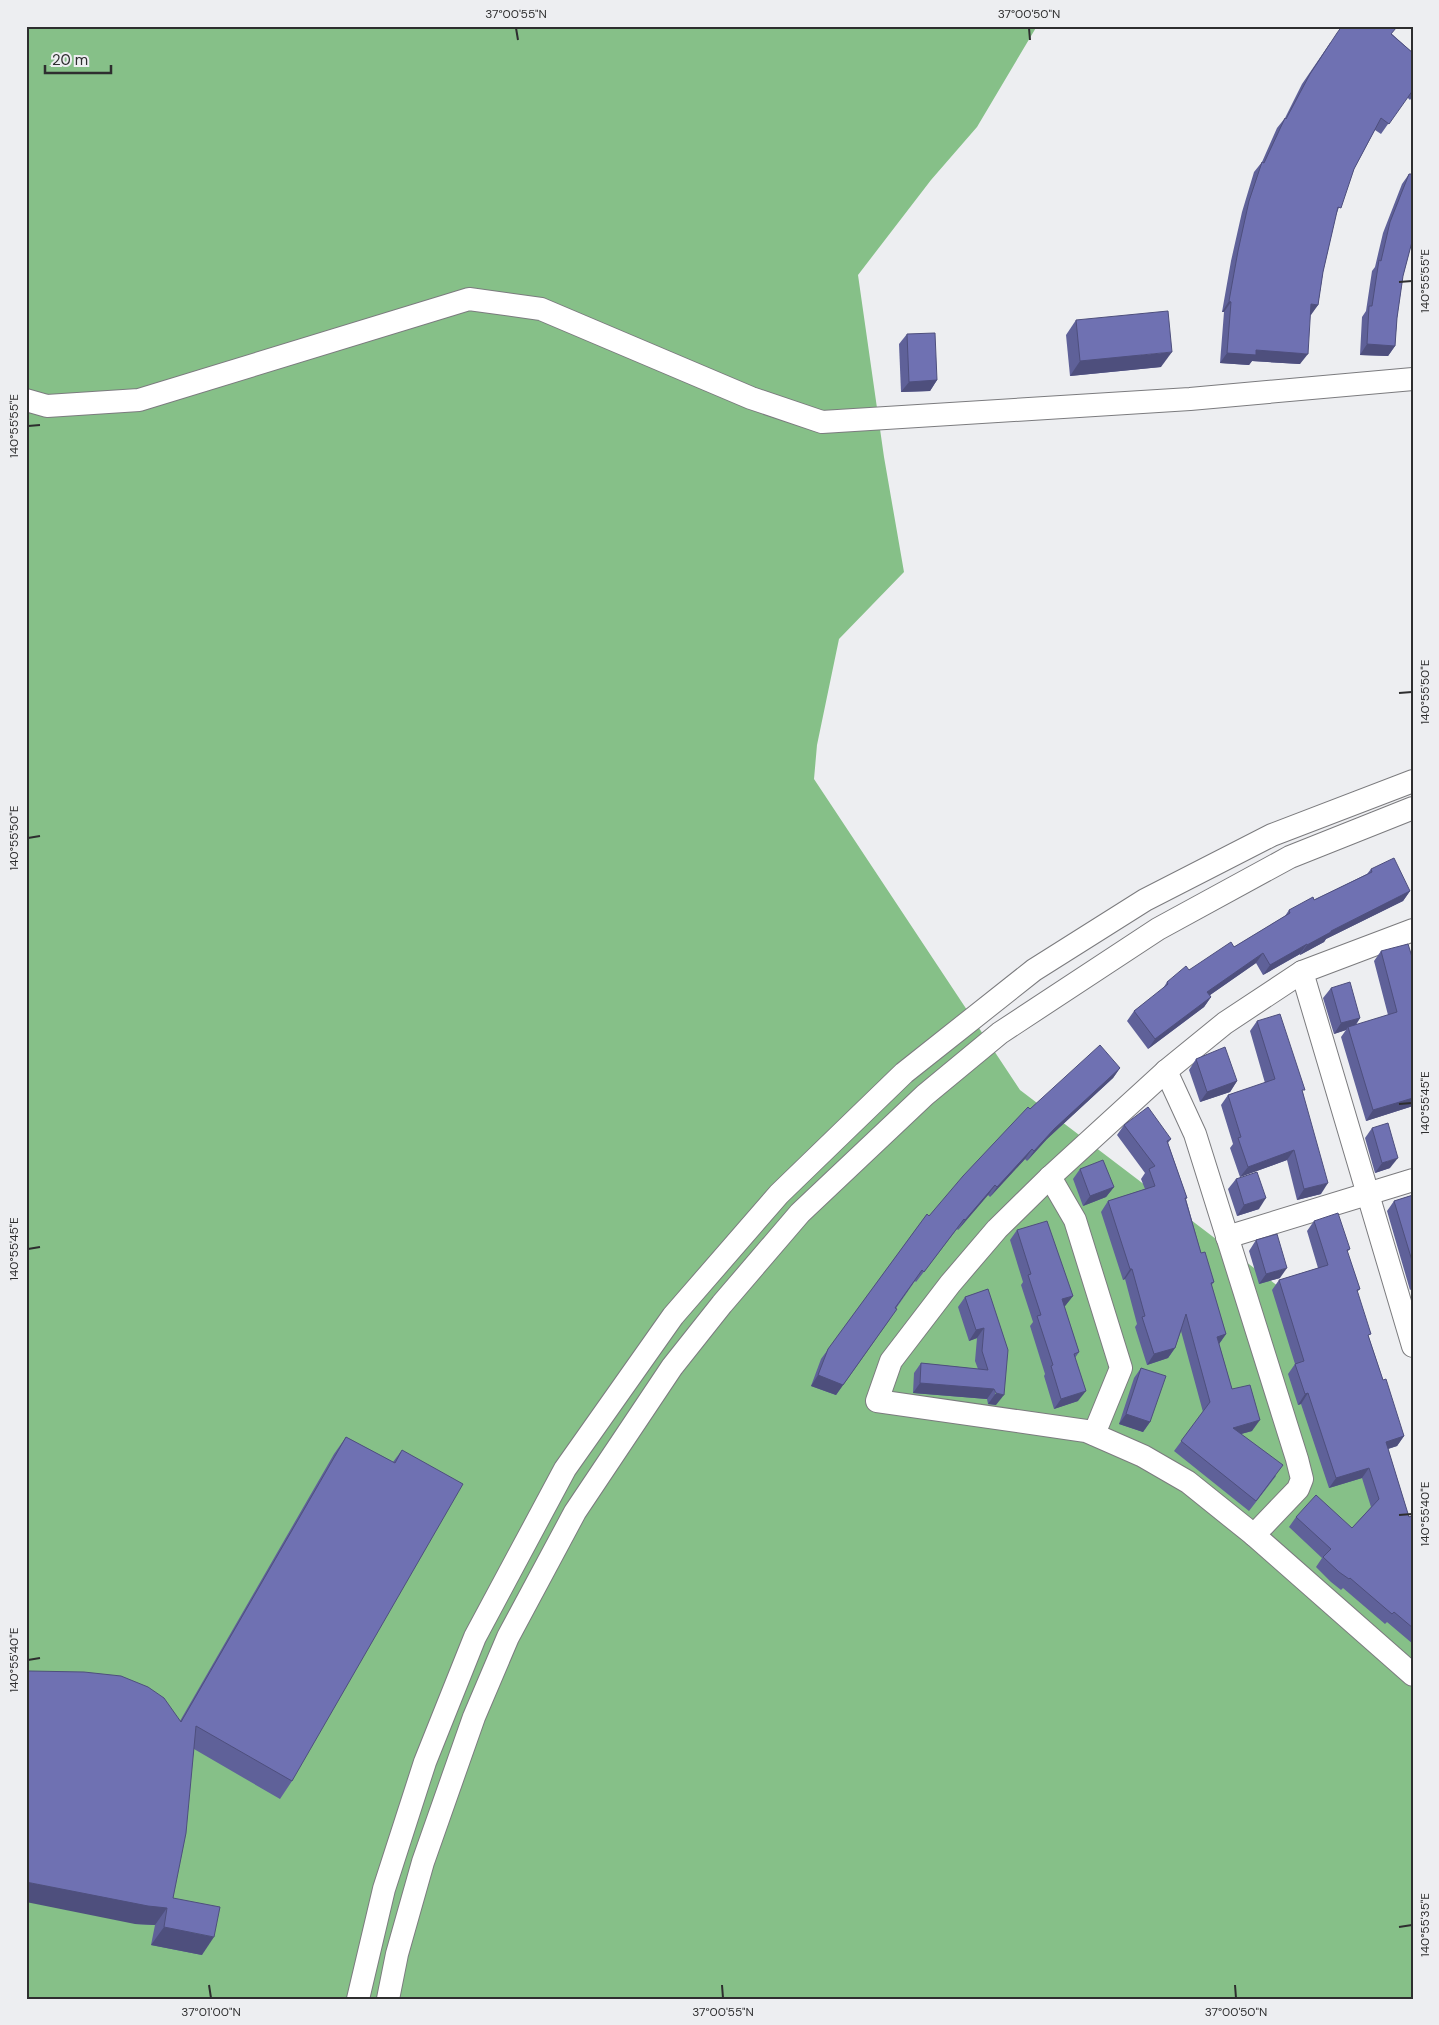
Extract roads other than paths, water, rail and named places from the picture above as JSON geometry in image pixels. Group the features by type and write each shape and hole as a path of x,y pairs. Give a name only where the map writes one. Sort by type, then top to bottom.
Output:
{"street":[{"path":"26,400 47,406 140,400 469,299 541,309 751,398 822,422 1190,399 1413,379"},
{"path":"358,1999 384,1889 425,1762 475,1637 565,1469 673,1316 779,1194 904,1073 1034,970 1145,900 1272,835 1413,781"},
{"path":"388,1999 397,1954 423,1862 474,1717 508,1637 575,1512 672,1367 728,1297 800,1213 925,1095 1000,1033 1158,929 1290,857 1413,808"},
{"path":"1413,930 1302,972 1225,1023 1166,1071 1050,1177 997,1229 950,1284 892,1361 877,1401 1086,1431 1143,1456 1188,1482 1254,1535 1413,1675"},
{"path":"1302,972 1366,1193 1413,1346"},
{"path":"1166,1071 1195,1134 1302,1480 1298,1489 1254,1535"},
{"path":"1050,1177 1075,1220 1121,1368 1094,1434"},
{"path":"1227,1237 1413,1180"},
{"path":"565,1469 593,1485"}]}
